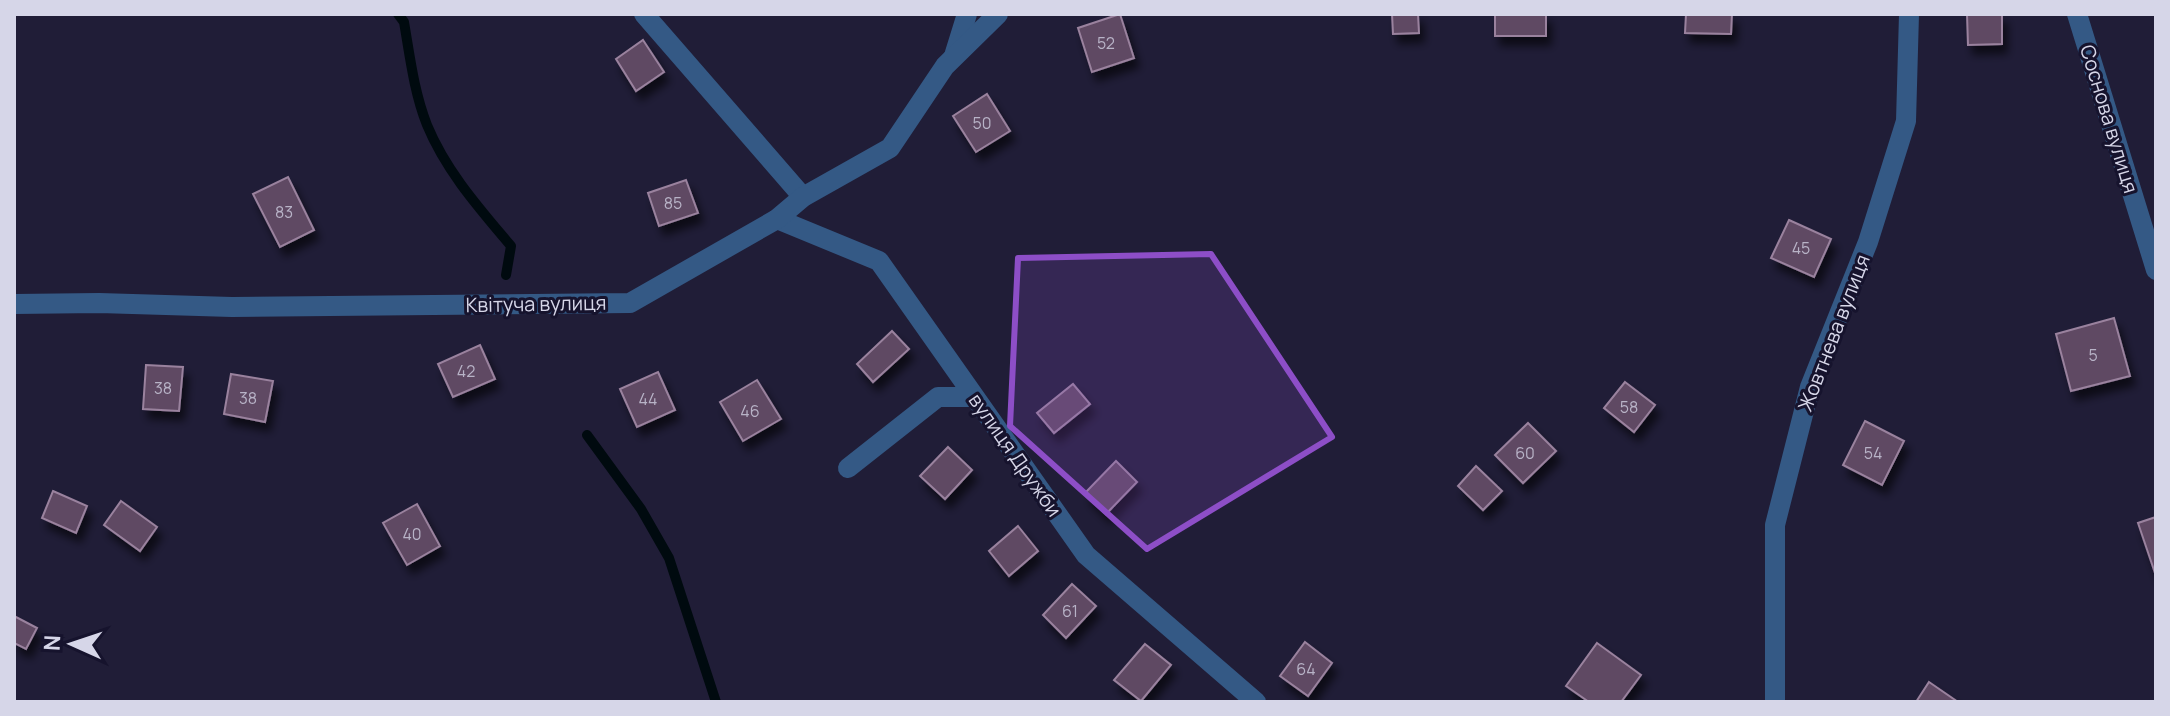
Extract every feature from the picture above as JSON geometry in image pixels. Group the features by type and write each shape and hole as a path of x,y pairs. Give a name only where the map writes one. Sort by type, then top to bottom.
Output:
{"street":[{"path":"644,14 803,197"},
{"path":"953,59 967,14"},
{"name":"Квітуча вулиця","path":"14,304 247,307 630,303 777,219 803,197 890,148 945,66 998,14"},
{"name":"Жовтнева вулиця","path":"1775,702 1775,525 1810,387 1868,242 1906,121 1909,14"},
{"name":"Соснова вулиця","path":"2077,14 2156,270"},
{"name":"вулиця Дружби","path":"777,219 879,261 1086,555 1256,702"},
{"path":"848,468 938,397 974,397"}],"highlighted area":[{"path":"1211,254 1332,437 1147,549 1010,426 1018,258"}],"building":[{"path":"1120,14 1134,58 1092,72 1078,28"},
{"path":"1392,14 1418,14 1419,33 1393,34"},
{"path":"1495,14 1546,14 1546,36 1495,36"},
{"path":"1686,14 1732,14 1731,34 1685,33"},
{"path":"1967,14 2002,14 2002,44 1968,45"},
{"path":"643,40 664,72 636,91 616,59"},
{"path":"987,94 1010,131 976,152 953,116"},
{"path":"288,177 314,230 280,247 253,194"},
{"path":"686,180 698,213 659,226 648,193"},
{"path":"1789,220 1831,239 1814,277 1771,258"},
{"path":"2114,318 2130,376 2071,391 2056,334"},
{"path":"892,331 909,349 873,382 857,364"},
{"path":"480,345 495,379 453,397 438,364"},
{"path":"146,365 183,367 179,411 143,409"},
{"path":"658,372 675,410 637,427 620,389"},
{"path":"231,374 273,381 265,422 224,414"},
{"path":"757,380 781,419 743,441 720,402"},
{"path":"1625,382 1655,405 1634,432 1604,408"},
{"path":"1073,384 1090,404 1054,433 1037,413"},
{"path":"1865,421 1904,441 1882,485 1843,465"},
{"path":"1528,423 1556,451 1523,483 1495,455"},
{"path":"948,447 972,470 945,499 920,476"},
{"path":"1116,461 1137,482 1106,514 1085,493"},
{"path":"1476,466 1502,491 1483,510 1458,486"},
{"path":"53,491 87,506 76,533 42,518"},
{"path":"121,501 157,527 140,551 104,525"},
{"path":"417,504 440,546 407,565 383,523"},
{"path":"2156,517 2156,576 2138,523"},
{"path":"1018,526 1038,551 1009,576 989,551"},
{"path":"1072,584 1096,606 1066,638 1043,615"},
{"path":"14,616 37,628 26,649 14,643"},
{"path":"1305,642 1332,663 1308,696 1280,676"},
{"path":"1597,643 1641,675 1621,702 1589,702 1566,686"},
{"path":"1145,644 1171,665 1141,701 1114,680"},
{"path":"1929,682 1958,702 1916,702"}],"waterway":[{"path":"398,14 404,22 419,100 435,142 464,188 511,246 506,275"},
{"path":"587,435 641,509 669,558 716,702"}]}
